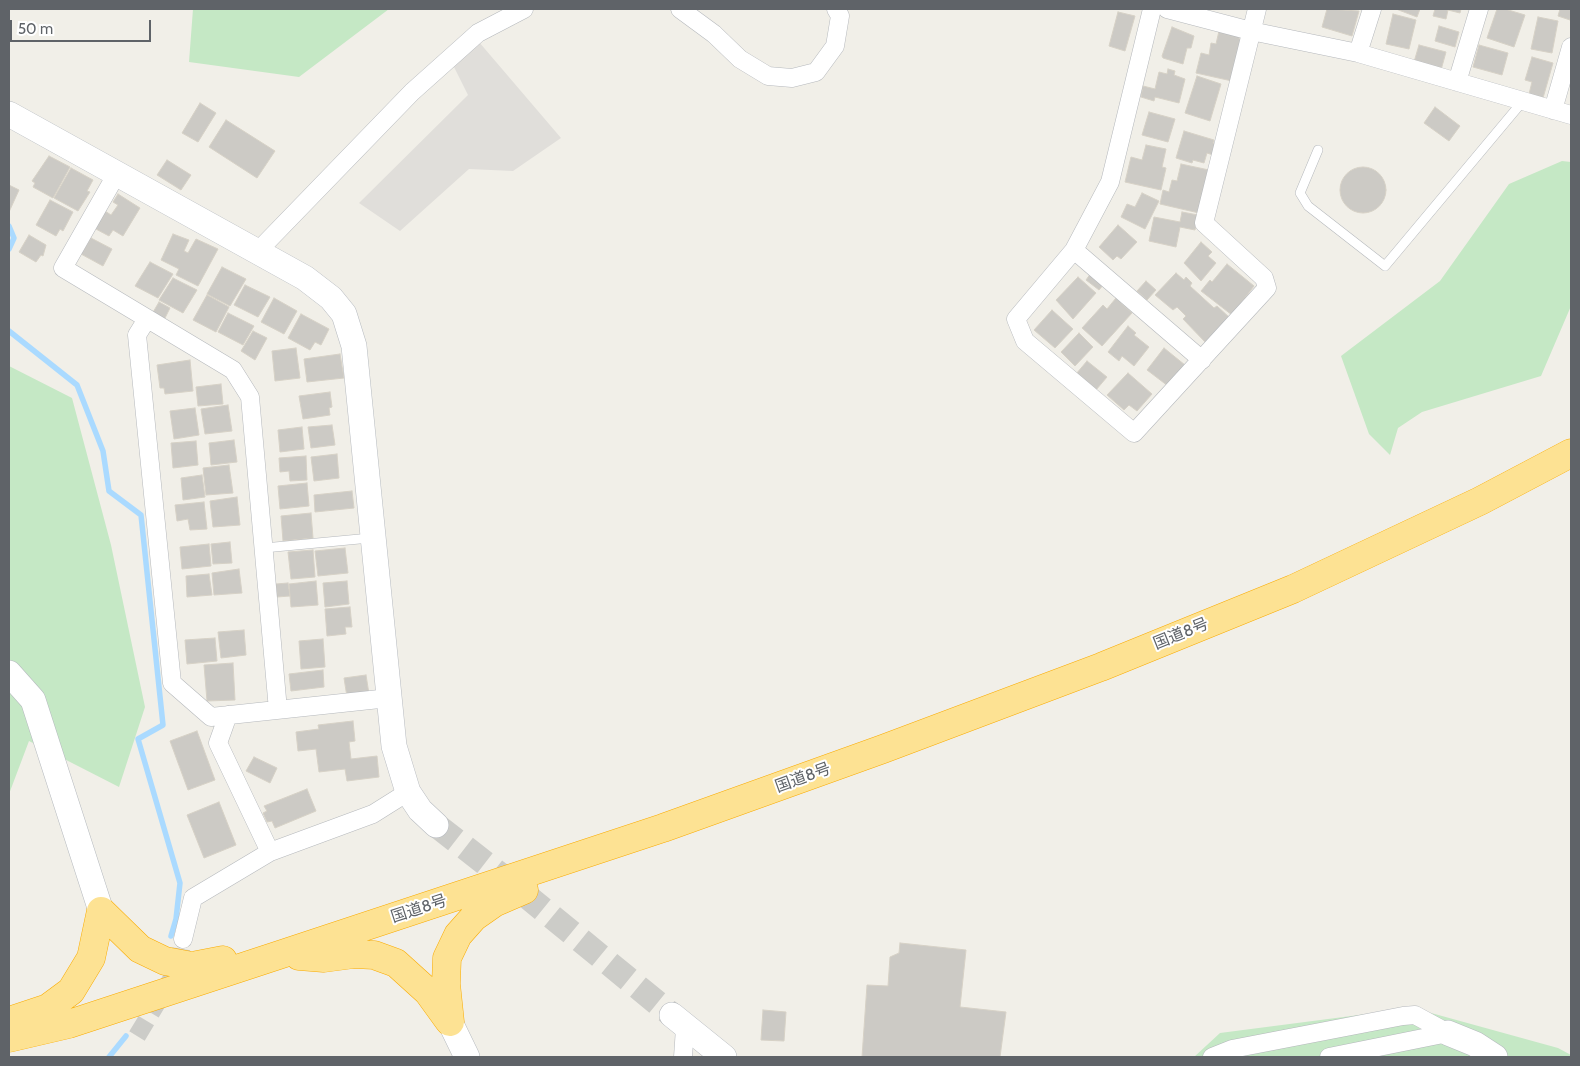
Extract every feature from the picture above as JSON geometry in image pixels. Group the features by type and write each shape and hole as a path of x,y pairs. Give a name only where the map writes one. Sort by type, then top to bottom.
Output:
{"highway":[{"name":"国道8号","path":"9,1038 69,1024 663,828 884,749 1101,667 1293,589 1480,501 1571,453"},
{"path":"450,1022 446,984 447,958 458,935 474,918 494,903 663,828"},
{"path":"101,911 140,949 165,962 192,966 219,960 324,958 354,954 374,955 396,963 428,992 450,1022"},
{"path":"9,1021 48,1008 71,991 91,958 101,911"}],"street":[{"path":"258,251 412,92 478,33 524,9"},
{"path":"680,9 714,34 747,64 768,76 792,78 816,72 836,46 840,16 836,9"},
{"path":"1152,9 1110,182 1074,250 1016,319 1025,341 1134,433 1267,288 1264,278 1204,223 1257,9"},
{"path":"1167,9 1251,31 1358,53 1571,115"},
{"path":"1358,53 1372,9"},
{"path":"1457,82 1479,9"},
{"path":"1553,110 1571,47"},
{"path":"9,114 116,175 305,278 331,298 344,314 354,346 394,746 408,792 420,810 436,825"},
{"path":"116,175 63,268 233,370 250,396 278,710"},
{"path":"1074,250 1202,360"},
{"path":"148,319 137,335 172,683 211,717 389,698"},
{"path":"9,673 32,700 101,911"},
{"path":"228,715 218,743 270,852"},
{"path":"183,939 193,898 270,852 373,814 408,792"},
{"path":"1212,1057 1232,1049 1416,1015 1438,1028 1474,1044 1495,1057"},
{"path":"450,1022 467,1057"},
{"path":"679,1022 683,1057"},
{"path":"679,1022 724,1057"},
{"path":"1244,1057 1438,1028"},
{"path":"1329,1057 1438,1028"}],"lane":[{"path":"1318,150 1300,193 1308,206 1385,266 1524,101"},
{"path":"264,548 373,537"}],"shaded area":[{"path":"479,42 561,138 513,171 469,169 400,231 359,203 468,95 453,65"}],"green space":[{"path":"193,9 389,9 299,77 189,62"},
{"path":"1562,161 1571,162 1571,306 1541,376 1422,412 1398,428 1390,455 1369,434 1341,356 1440,281 1509,184"},
{"path":"9,366 72,398 111,545 145,707 119,787 29,741 9,794"},
{"path":"1413,1008 1558,1048 1571,1055 1571,1057 1194,1057 1220,1033"}],"building":[{"path":"1327,9 1359,11 1352,36 1322,27"},
{"path":"1396,9 1420,9 1417,17"},
{"path":"1435,9 1461,9 1460,13 1448,10 1446,19 1433,16"},
{"path":"1497,9 1505,9 1525,15 1514,47 1487,38"},
{"path":"1560,9 1571,9 1570,20 1558,16"},
{"path":"1118,12 1135,16 1125,51 1109,46"},
{"path":"1393,14 1416,20 1409,49 1386,44"},
{"path":"1538,17 1558,21 1552,53 1531,49"},
{"path":"1439,26 1459,32 1455,47 1435,41"},
{"path":"1172,27 1194,36 1191,48 1187,48 1183,64 1163,58 1162,56"},
{"path":"1219,31 1236,34 1241,41 1232,81 1196,73 1201,53 1209,55 1211,43 1216,44"},
{"path":"1419,45 1446,52 1441,70 1414,62"},
{"path":"1479,45 1508,53 1502,75 1473,67"},
{"path":"1532,57 1553,63 1543,98 1529,94 1532,82 1525,80"},
{"path":"1168,69 1175,71 1174,75 1185,79 1179,103 1155,97 1154,101 1141,97 1143,86 1155,89 1159,72 1167,74"},
{"path":"1197,76 1221,84 1210,121 1185,113"},
{"path":"200,103 216,113 198,142 182,133"},
{"path":"1435,107 1460,126 1449,141 1424,123"},
{"path":"1149,112 1175,119 1168,142 1142,135"},
{"path":"226,120 275,151 257,178 209,147"},
{"path":"1184,131 1214,140 1213,143 1216,144 1213,155 1207,153 1204,163 1193,160 1192,163 1176,158"},
{"path":"1146,145 1166,149 1162,167 1166,168 1161,190 1125,182 1131,157 1142,160"},
{"path":"49,156 70,167 53,198 33,187 35,183 32,181"},
{"path":"167,160 191,175 181,190 157,175"},
{"path":"1181,164 1209,170 1199,213 1160,204 1163,190 1169,192 1172,180 1177,181"},
{"path":"1368,167 1380,173 1385,181 1385,199 1380,207 1372,212 1358,213 1346,207 1341,199 1340,185 1346,173 1354,168"},
{"path":"71,168 93,180 87,191 90,192 78,211 54,198"},
{"path":"9,185 19,190 9,212"},
{"path":"1142,193 1159,201 1145,229 1121,217 1127,204 1135,207"},
{"path":"118,194 140,208 123,236 113,230 109,236 94,228 105,211 111,215 118,205 113,202"},
{"path":"50,200 73,212 63,231 60,229 56,236 36,225"},
{"path":"1182,212 1198,215 1195,230 1180,227 1176,247 1149,241 1154,217 1180,222"},
{"path":"1118,225 1137,242 1121,259 1117,256 1113,260 1099,247"},
{"path":"173,234 189,240 184,251 188,253 196,239 218,249 198,286 176,275 179,269 161,260"},
{"path":"29,235 46,245 43,256 41,255 36,262 19,252"},
{"path":"91,238 112,249 103,266 81,254"},
{"path":"1201,242 1212,252 1208,256 1216,263 1201,281 1184,263"},
{"path":"150,262 173,274 158,298 135,286"},
{"path":"1227,264 1254,286 1232,315 1201,291 1210,280 1212,282"},
{"path":"222,267 246,279 230,306 207,294"},
{"path":"1091,273 1104,284 1099,290 1086,280"},
{"path":"1176,273 1184,280 1186,277 1192,283 1190,286 1214,308 1217,306 1230,318 1206,343 1183,319 1186,316 1177,307 1173,310 1155,295"},
{"path":"1078,277 1096,293 1073,319 1056,300"},
{"path":"173,278 197,290 183,313 159,300"},
{"path":"1146,281 1156,290 1147,300 1137,291"},
{"path":"245,285 270,297 258,317 234,305"},
{"path":"207,295 229,307 216,332 193,320"},
{"path":"274,298 297,311 284,334 261,322"},
{"path":"1116,298 1132,313 1102,346 1082,328 1103,305 1107,309"},
{"path":"159,302 170,308 164,320 152,314"},
{"path":"1052,310 1073,329 1055,348 1034,330"},
{"path":"228,313 254,326 243,345 218,332"},
{"path":"301,314 329,329 321,345 315,342 310,350 288,338"},
{"path":"1128,326 1136,333 1134,335 1149,347 1134,366 1122,356 1119,361 1108,352"},
{"path":"253,331 267,338 255,360 241,351"},
{"path":"1079,333 1093,347 1075,366 1061,352"},
{"path":"296,348 300,378 275,381 272,351"},
{"path":"1164,348 1185,365 1168,386 1147,370"},
{"path":"340,354 344,378 307,382 304,359"},
{"path":"190,360 193,391 165,394 164,388 160,388 157,365"},
{"path":"1087,361 1107,377 1096,390 1076,374"},
{"path":"1128,373 1152,394 1137,411 1129,405 1124,410 1107,395"},
{"path":"221,384 223,404 198,406 196,387"},
{"path":"330,392 332,407 329,408 330,415 303,419 299,396"},
{"path":"228,405 232,431 205,434 201,409"},
{"path":"195,408 199,435 174,439 170,411"},
{"path":"332,425 335,445 311,448 308,427"},
{"path":"302,427 304,449 280,452 278,430"},
{"path":"234,440 237,462 211,465 209,443"},
{"path":"196,441 198,465 173,468 171,443"},
{"path":"337,454 339,478 314,481 311,457"},
{"path":"306,456 307,480 290,481 289,471 280,472 279,458"},
{"path":"229,465 233,493 206,495 203,468"},
{"path":"202,475 205,497 183,500 181,478"},
{"path":"307,483 309,506 280,509 278,486"},
{"path":"352,491 354,508 315,512 314,495"},
{"path":"237,497 240,525 213,527 210,501"},
{"path":"204,502 207,529 190,530 188,519 177,521 175,505"},
{"path":"311,513 313,538 283,541 281,516"},
{"path":"230,542 232,563 213,564 211,544"},
{"path":"209,544 211,566 182,569 180,547"},
{"path":"345,548 348,573 318,576 315,551"},
{"path":"313,550 315,577 291,579 288,552"},
{"path":"239,569 242,593 214,595 212,573"},
{"path":"209,574 212,595 187,597 186,576"},
{"path":"316,581 318,605 291,607 289,584"},
{"path":"347,581 349,604 325,607 323,583"},
{"path":"288,583 290,596 277,597 276,584"},
{"path":"350,607 352,627 345,627 346,634 327,636 325,609"},
{"path":"244,630 246,655 221,658 218,632"},
{"path":"215,638 217,661 187,664 185,640"},
{"path":"323,639 325,667 301,669 299,641"},
{"path":"233,663 235,700 207,701 204,665"},
{"path":"323,670 324,687 291,691 289,674"},
{"path":"366,675 369,694 347,697 344,678"},
{"path":"353,721 355,741 349,742 351,759 377,756 379,777 347,781 345,769 319,772 316,749 298,751 296,732 319,729 318,725"},
{"path":"197,731 215,780 188,790 170,741"},
{"path":"254,757 277,768 270,783 246,771"},
{"path":"307,789 316,811 275,828 272,821 267,822 263,813 267,811 264,806"},
{"path":"219,802 236,845 204,858 187,815"},
{"path":"900,943 966,950 960,1007 1006,1012 1000,1057 862,1057 867,985 888,986 890,957 899,953"},
{"path":"763,1010 786,1012 784,1041 761,1040"}],"waterway":[{"path":"9,226 14,238 9,249"},
{"path":"9,331 77,385 103,451 109,491 141,515 163,725 138,739 180,883 176,919 171,936"},
{"path":"109,1057 126,1036"}],"tunnel":[{"path":"436,825 512,884 672,1015"},
{"path":"137,1036 178,968 183,939"}]}
